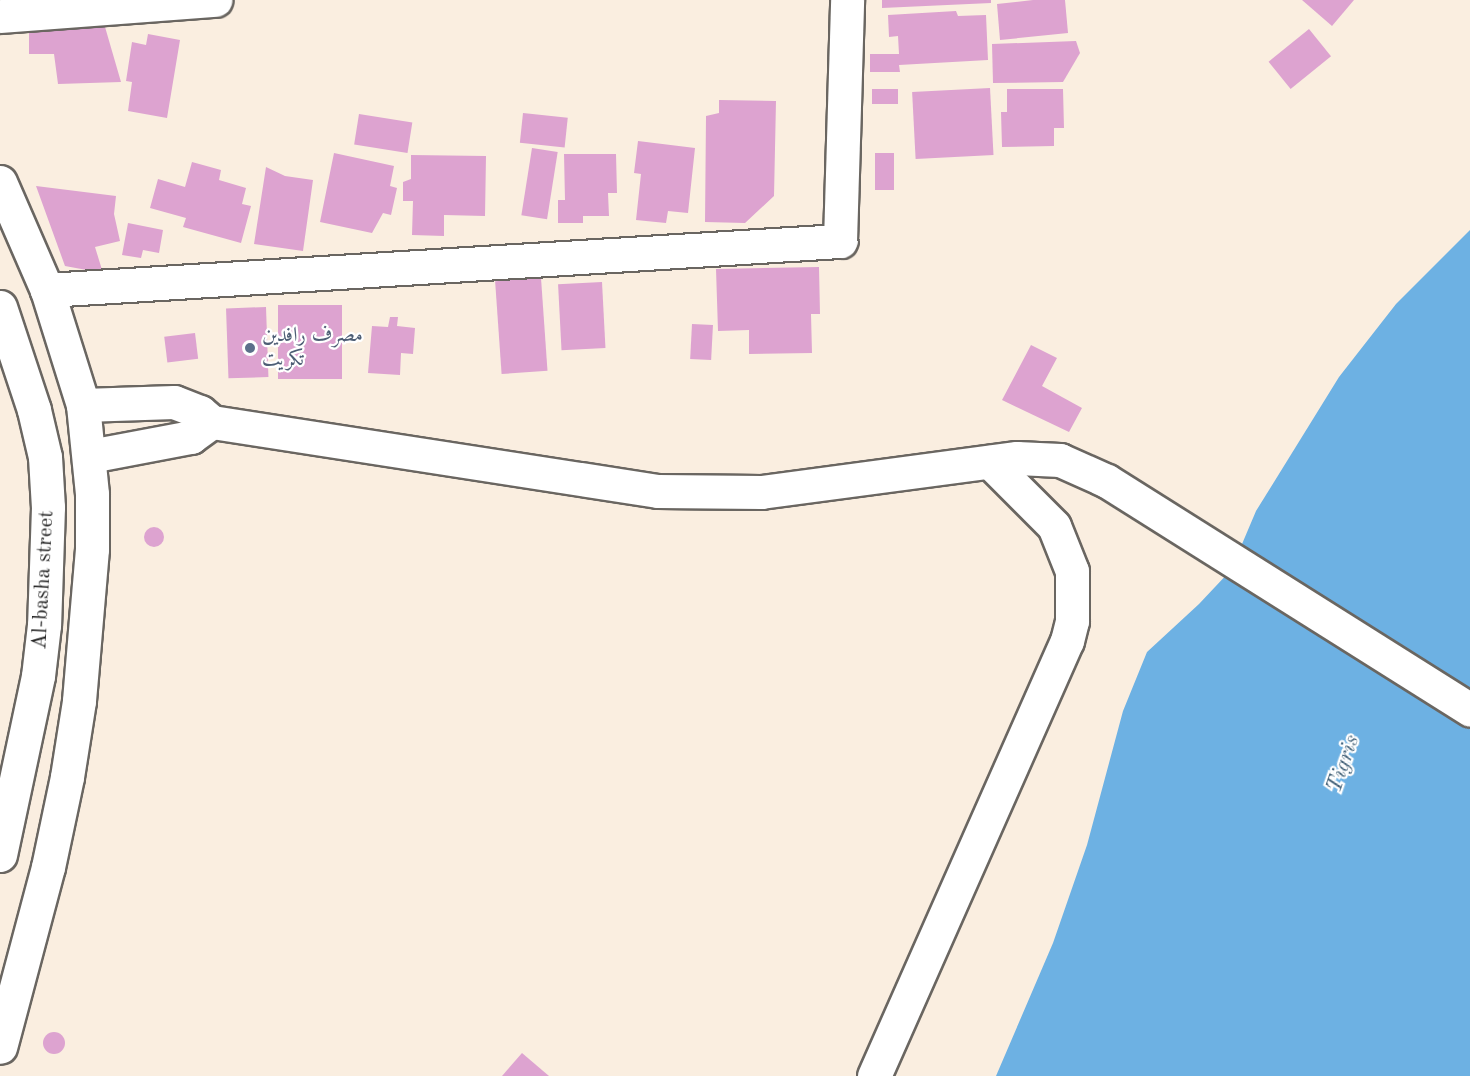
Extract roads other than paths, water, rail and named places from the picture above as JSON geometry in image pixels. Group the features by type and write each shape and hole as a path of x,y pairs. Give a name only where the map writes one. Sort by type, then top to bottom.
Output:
{"street":[{"path":"0,16 214,0"},
{"path":"47,290 840,241 847,0"},
{"path":"0,182 47,290 83,405 90,456 92,549 77,712 67,777 48,867 0,1047"},
{"name":"Al-basha street","path":"0,307 34,410 45,456 48,507 44,626 38,676 0,855"},
{"path":"83,405 174,402 200,412 212,422 658,491 761,492 1017,458 1060,460 1107,481 1470,710"},
{"path":"90,456 184,439 202,431 212,422"},
{"path":"874,1076 1067,641 1072,621 1072,571 1054,526 990,462"}],"water":[{"name":"Tigris","path":"1470,230 1470,1076 996,1076 1053,943 1087,845 1123,711 1147,652 1199,604 1231,570 1256,511 1339,377 1396,304"}],"place":[{"name":"مصرف رافدين تكريت","path":"250,348"}]}
